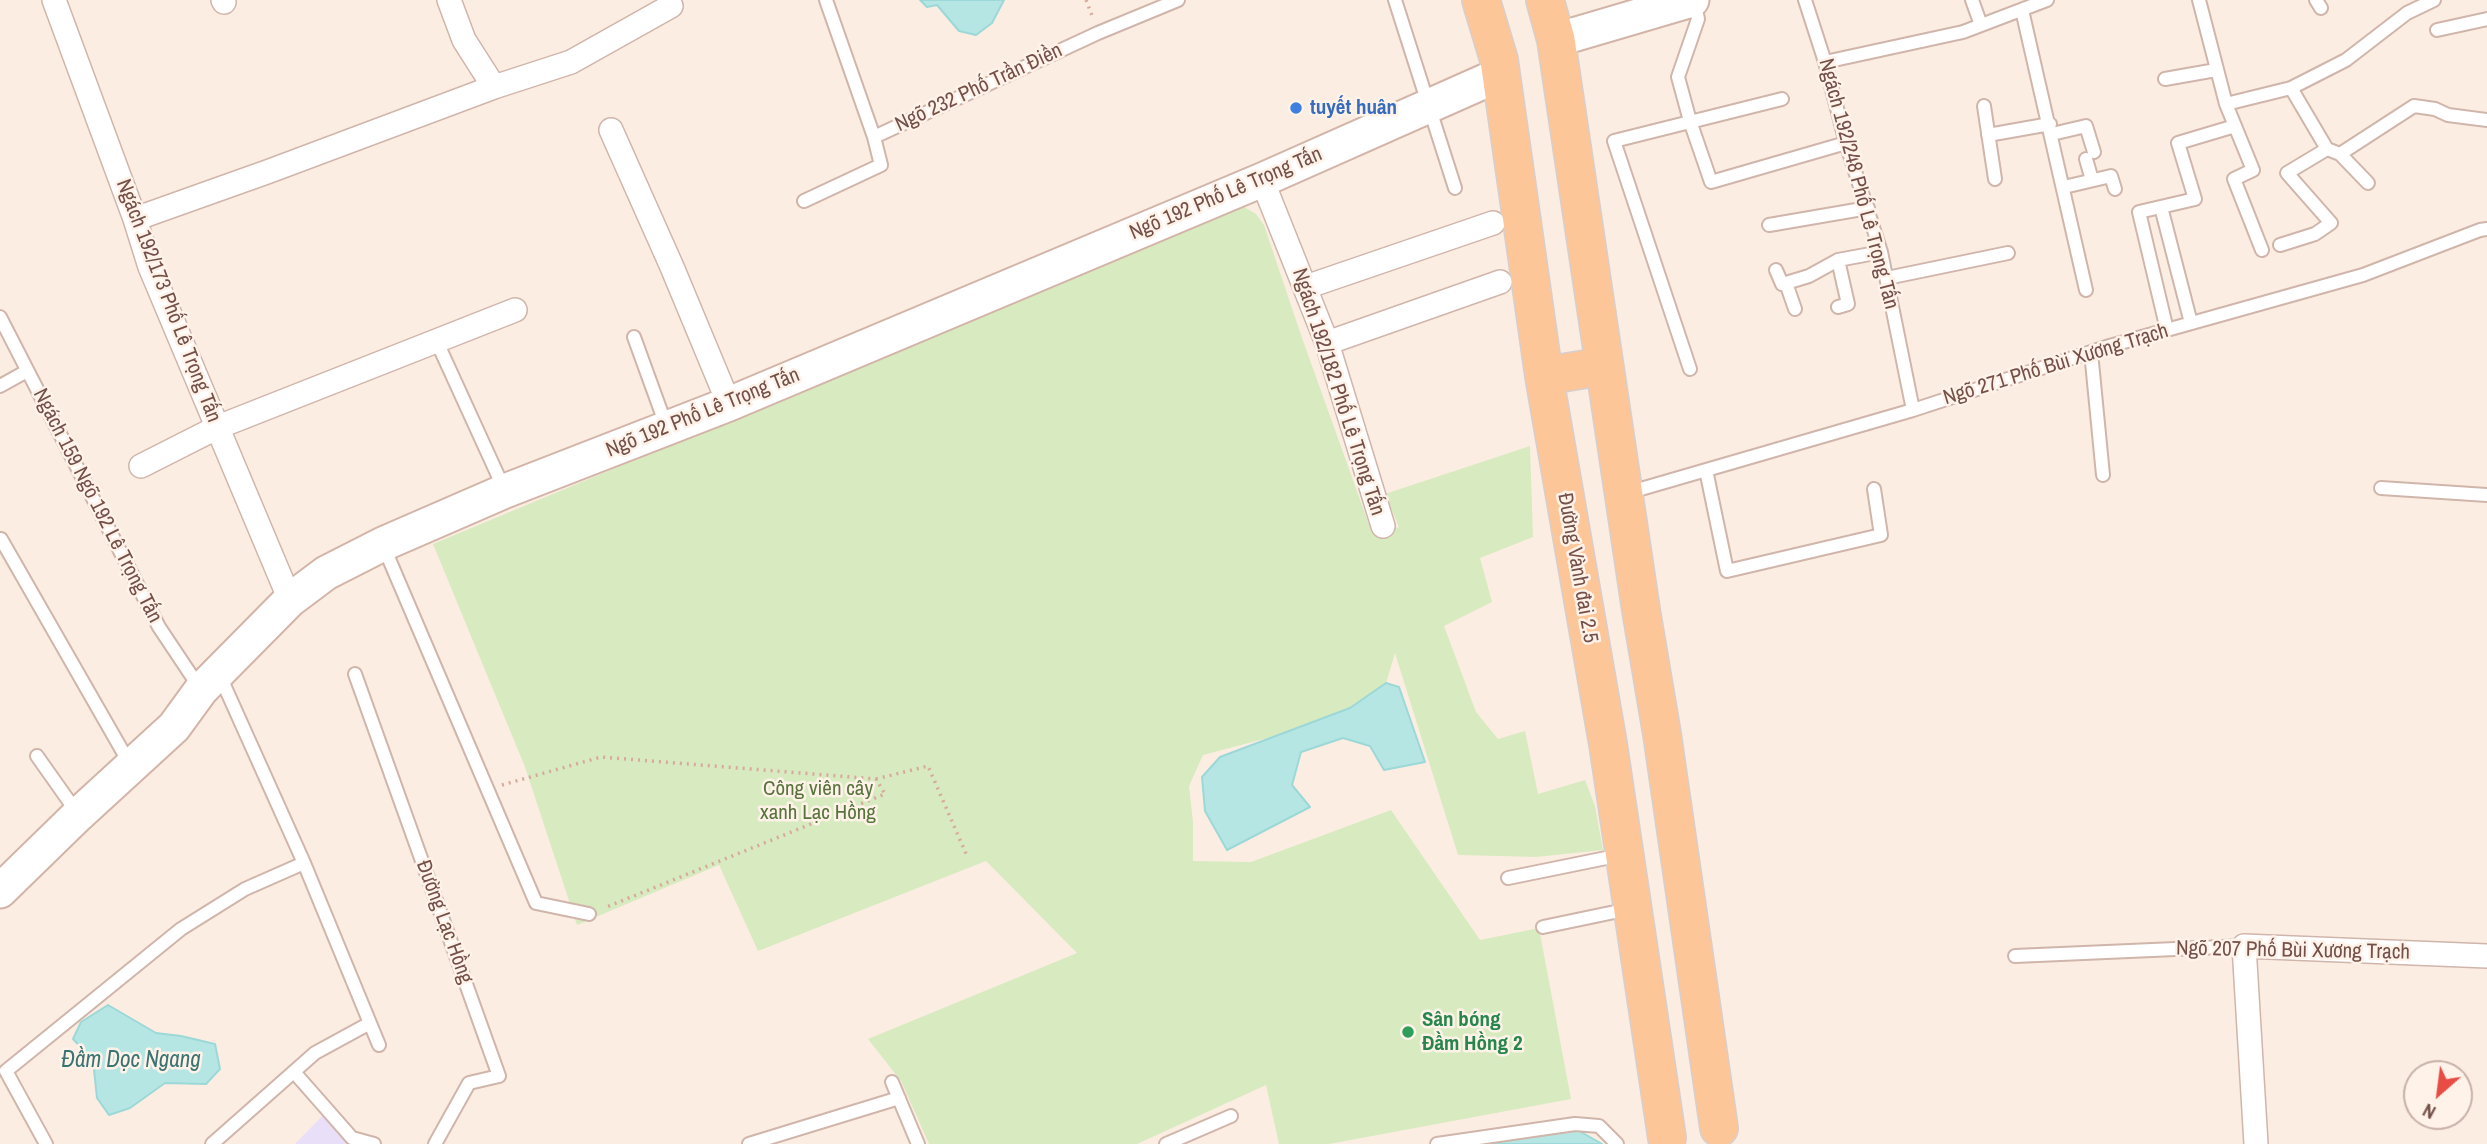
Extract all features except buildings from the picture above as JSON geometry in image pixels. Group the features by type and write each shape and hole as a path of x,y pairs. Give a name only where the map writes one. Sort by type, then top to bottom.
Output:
{"main road":[{"name":"Đường Vành đai 2.5","path":"1481,0 1499,60 1544,376 1606,731 1667,1138"},
{"path":"1545,0 1556,40 1719,1128"},
{"path":"1544,376 1604,366"},
{"path":"1647,1000 1698,988"}],"street":[{"path":"449,0 464,40 494,87"},
{"path":"1556,40 1693,0"},
{"name":"Ngách 192/173 Phố Lê Trọng Tấn","path":"63,3 150,267 290,600"},
{"path":"135,219 494,87 570,62 671,6"},
{"name":"Ngõ 192 Phố Lê Trọng Tấn","path":"0,891 78,814 174,727 210,681 290,600 326,573 383,544 505,491 729,404 1262,180 1501,74"},
{"path":"611,131 729,404"},
{"name":"Ngách 192/182 Phố Lê Trọng Tấn","path":"1262,180 1327,343 1383,526"},
{"path":"1306,287 1493,223"},
{"path":"1327,343 1500,282"},
{"path":"141,466 218,427 515,310"},
{"path":"2244,946 2256,1144"},
{"name":"Ngõ 207 Phố Bùi Xương Trạch","path":"2244,946 2487,956"}],"lane":[{"name":"Ngõ 232 Phố Trần Điền","path":"826,0 874,137 1098,33 1178,0"},
{"path":"1395,0 1455,188"},
{"path":"1693,0 1698,19 1678,77 1710,182 1846,143"},
{"name":"Ngách 192/248 Phố Lê Trọng Tấn","path":"1805,0 1881,252 1913,410"},
{"path":"1972,0 1981,25"},
{"path":"2199,0 2226,104 2253,170 2234,178 2262,250"},
{"path":"2226,104 2291,88 2346,60 2414,4 2434,0"},
{"path":"1825,62 1963,32 2044,1"},
{"path":"2022,10 2086,290"},
{"path":"2437,30 2487,19"},
{"path":"2165,79 2216,70"},
{"path":"2291,88 2327,149 2340,154 2368,183"},
{"path":"1690,369 1614,141 1782,100"},
{"path":"1984,106 1995,179"},
{"path":"2340,154 2414,106 2435,109 2448,115 2487,120"},
{"path":"1989,135 2086,126 2092,180"},
{"path":"2167,330 2139,212 2195,199 2178,143 2235,126"},
{"path":"804,201 881,165 874,137"},
{"path":"2280,244 2315,234 2331,223 2287,173 2327,149"},
{"path":"2064,187 2111,176 2115,189"},
{"path":"2161,206 2191,323"},
{"path":"1769,225 1868,208"},
{"name":"Ngõ 271 Phố Bùi Xương Trạch","path":"1623,494 1913,410 2091,352 2363,275 2487,229"},
{"path":"1776,270 1782,284 1809,276 1838,260 1881,252"},
{"path":"1887,278 2008,253"},
{"path":"1838,260 1848,304 1838,307"},
{"path":"1786,283 1795,309"},
{"name":"Ngách 159 Ngõ 192 Lê Trọng Tấn","path":"0,317 159,627 210,681"},
{"path":"634,337 667,428"},
{"path":"437,342 505,491"},
{"path":"2091,352 2103,475"},
{"path":"0,386 27,371"},
{"path":"1706,470 1727,571 1881,535 1874,489"},
{"path":"2381,488 2487,495"},
{"path":"1,538 131,766"},
{"path":"383,544 536,903 589,914"},
{"name":"Đường Lạc Hồng","path":"355,674 499,1076 468,1083 435,1144"},
{"path":"210,681 304,863 379,1045"},
{"path":"37,756 78,814"},
{"path":"1508,878 1625,854"},
{"path":"46,1144 6,1071 181,929 245,889 304,863"},
{"path":"1543,928 1633,908"},
{"name":"Ngõ 207 Phố Bùi Xương Trạch","path":"2015,956 2244,946"},
{"path":"212,1144 315,1054 370,1023"},
{"path":"295,1072 352,1138 374,1144"},
{"path":"892,1082 918,1144"},
{"path":"749,1144 899,1098"},
{"path":"1166,1144 1231,1116"},
{"path":"1437,1144 1575,1124 1599,1126 1617,1144"}],"path":[{"path":"487,789 601,757 876,779 928,766 967,856"},
{"path":"589,914 885,794 876,779"}],"shaded area":[{"path":"325,1113 351,1144 295,1144"}],"green space":[{"name":"Công viên cây xanh Lạc Hồng","path":"1244,207 1256,214 1264,225 1372,533 1399,527 1385,494 1530,446 1533,537 1480,558 1492,602 1444,626 1476,712 1498,739 1525,731 1538,794 1585,780 1595,806 1603,850 1536,857 1458,855 1395,653 1386,683 1350,708 1275,736 1203,755 1189,786 1193,861 1251,862 1391,810 1480,940 1539,928 1571,1099 1329,1144 1279,1144 1266,1085 1137,1144 929,1144 901,1081 868,1039 1077,953 986,861 758,951 719,865 577,925 525,767 433,544 1001,307 1210,209"}],"water":[{"path":"920,0 1004,0 992,23 976,35 959,31 937,5 927,7"},
{"path":"1386,683 1399,687 1425,762 1384,770 1370,746 1343,738 1301,752 1292,785 1310,807 1227,850 1205,811 1202,777 1220,757 1350,708"},
{"name":"Đầm Dọc Ngang","path":"108,1005 156,1033 215,1044 220,1069 206,1084 165,1083 130,1108 109,1115 97,1098 93,1060 73,1039 81,1022"},
{"path":"1576,1129 1602,1144 1483,1144"}],"place":[{"name":"tuyết huân","path":"1296,108"},
{"name":"Sân bóng Đầm Hồng 2","path":"1408,1032"}]}
